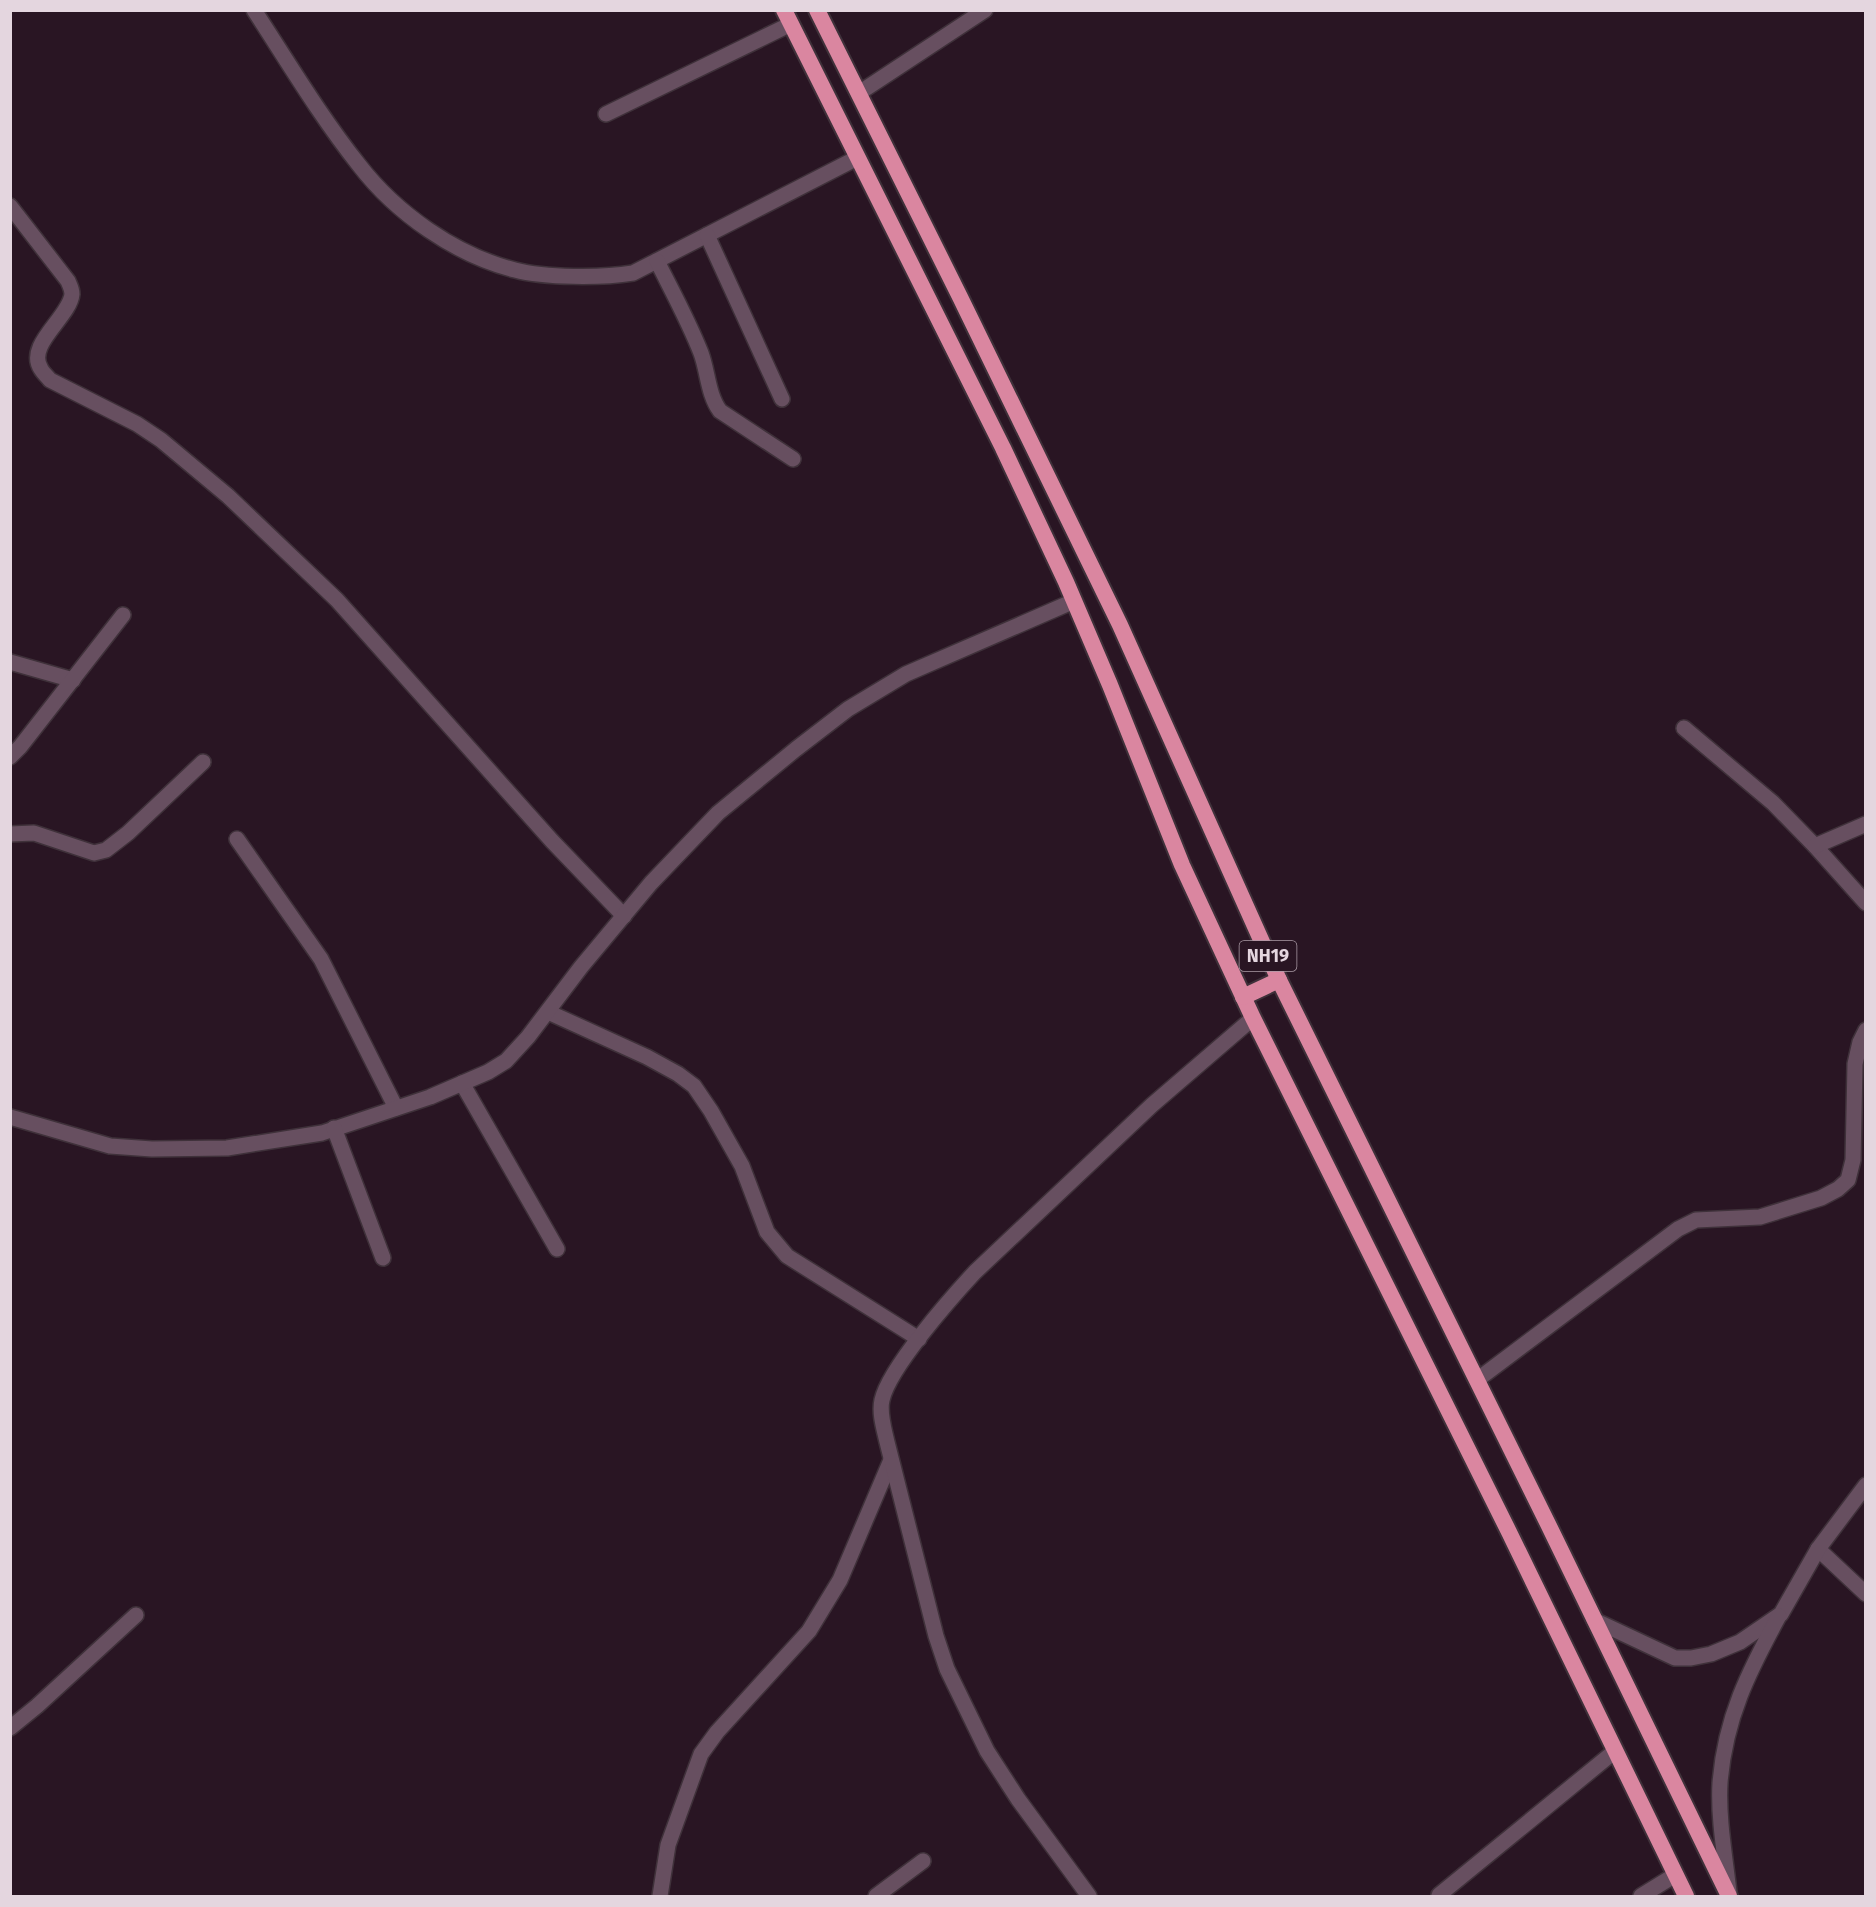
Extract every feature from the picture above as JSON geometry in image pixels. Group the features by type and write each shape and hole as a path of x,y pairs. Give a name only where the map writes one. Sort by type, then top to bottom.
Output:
{"highway":[{"name":"NH19","path":"817,10 1120,625 1279,980 1729,1896"},
{"name":"NH19","path":"788,17 1003,448 1074,601 1182,865 1253,1018 1509,1532 1686,1896"},
{"path":"1243,997 1279,980"}],"street":[{"path":"254,10 359,166 385,194 421,224 465,252 516,271 612,276 633,273 858,158"},
{"path":"858,93 985,10"},
{"path":"606,114 788,17"},
{"path":"10,206 68,281 72,291 70,301 41,343 38,356 39,368 50,380 137,424 161,440 228,496 337,600 552,841 624,916"},
{"path":"707,235 782,399"},
{"path":"657,261 703,357 714,403 720,411 793,459"},
{"path":"10,1117 110,1146 152,1149 227,1148 321,1133 430,1097 488,1072 506,1061 528,1038 651,883 718,813 796,748 848,710 906,674 1074,601"},
{"path":"10,757 123,615"},
{"path":"10,662 72,680"},
{"path":"1684,728 1773,803 1866,903"},
{"path":"10,834 34,833 94,853 106,850 128,833 202,762"},
{"path":"1815,846 1866,824"},
{"path":"237,839 321,959 396,1108"},
{"path":"548,1012 647,1057 678,1074 694,1086 742,1166 767,1232 787,1256 919,1339"},
{"path":"1089,1896 1018,1799 987,1751 947,1669 936,1636 891,1460 882,1417 882,1400 894,1374 919,1339 975,1272 1152,1105 1253,1018"},
{"path":"1477,1380 1678,1229 1696,1220 1760,1217 1821,1198 1838,1189 1848,1180 1853,1160 1855,1064 1860,1042 1866,1030"},
{"path":"462,1083 557,1249"},
{"path":"334,1128 383,1258"},
{"path":"660,1896 668,1845 701,1754 717,1732 809,1631 840,1580 891,1460"},
{"path":"1729,1896 1720,1783 1730,1722 1739,1695 1818,1549 1866,1485"},
{"path":"1818,1549 1866,1594"},
{"path":"1594,1620 1675,1658 1691,1658 1711,1654 1740,1642 1781,1614"},
{"path":"10,1728 136,1615"},
{"path":"1439,1895 1615,1751"},
{"path":"876,1896 923,1861"},
{"path":"1641,1896 1676,1875"}]}
